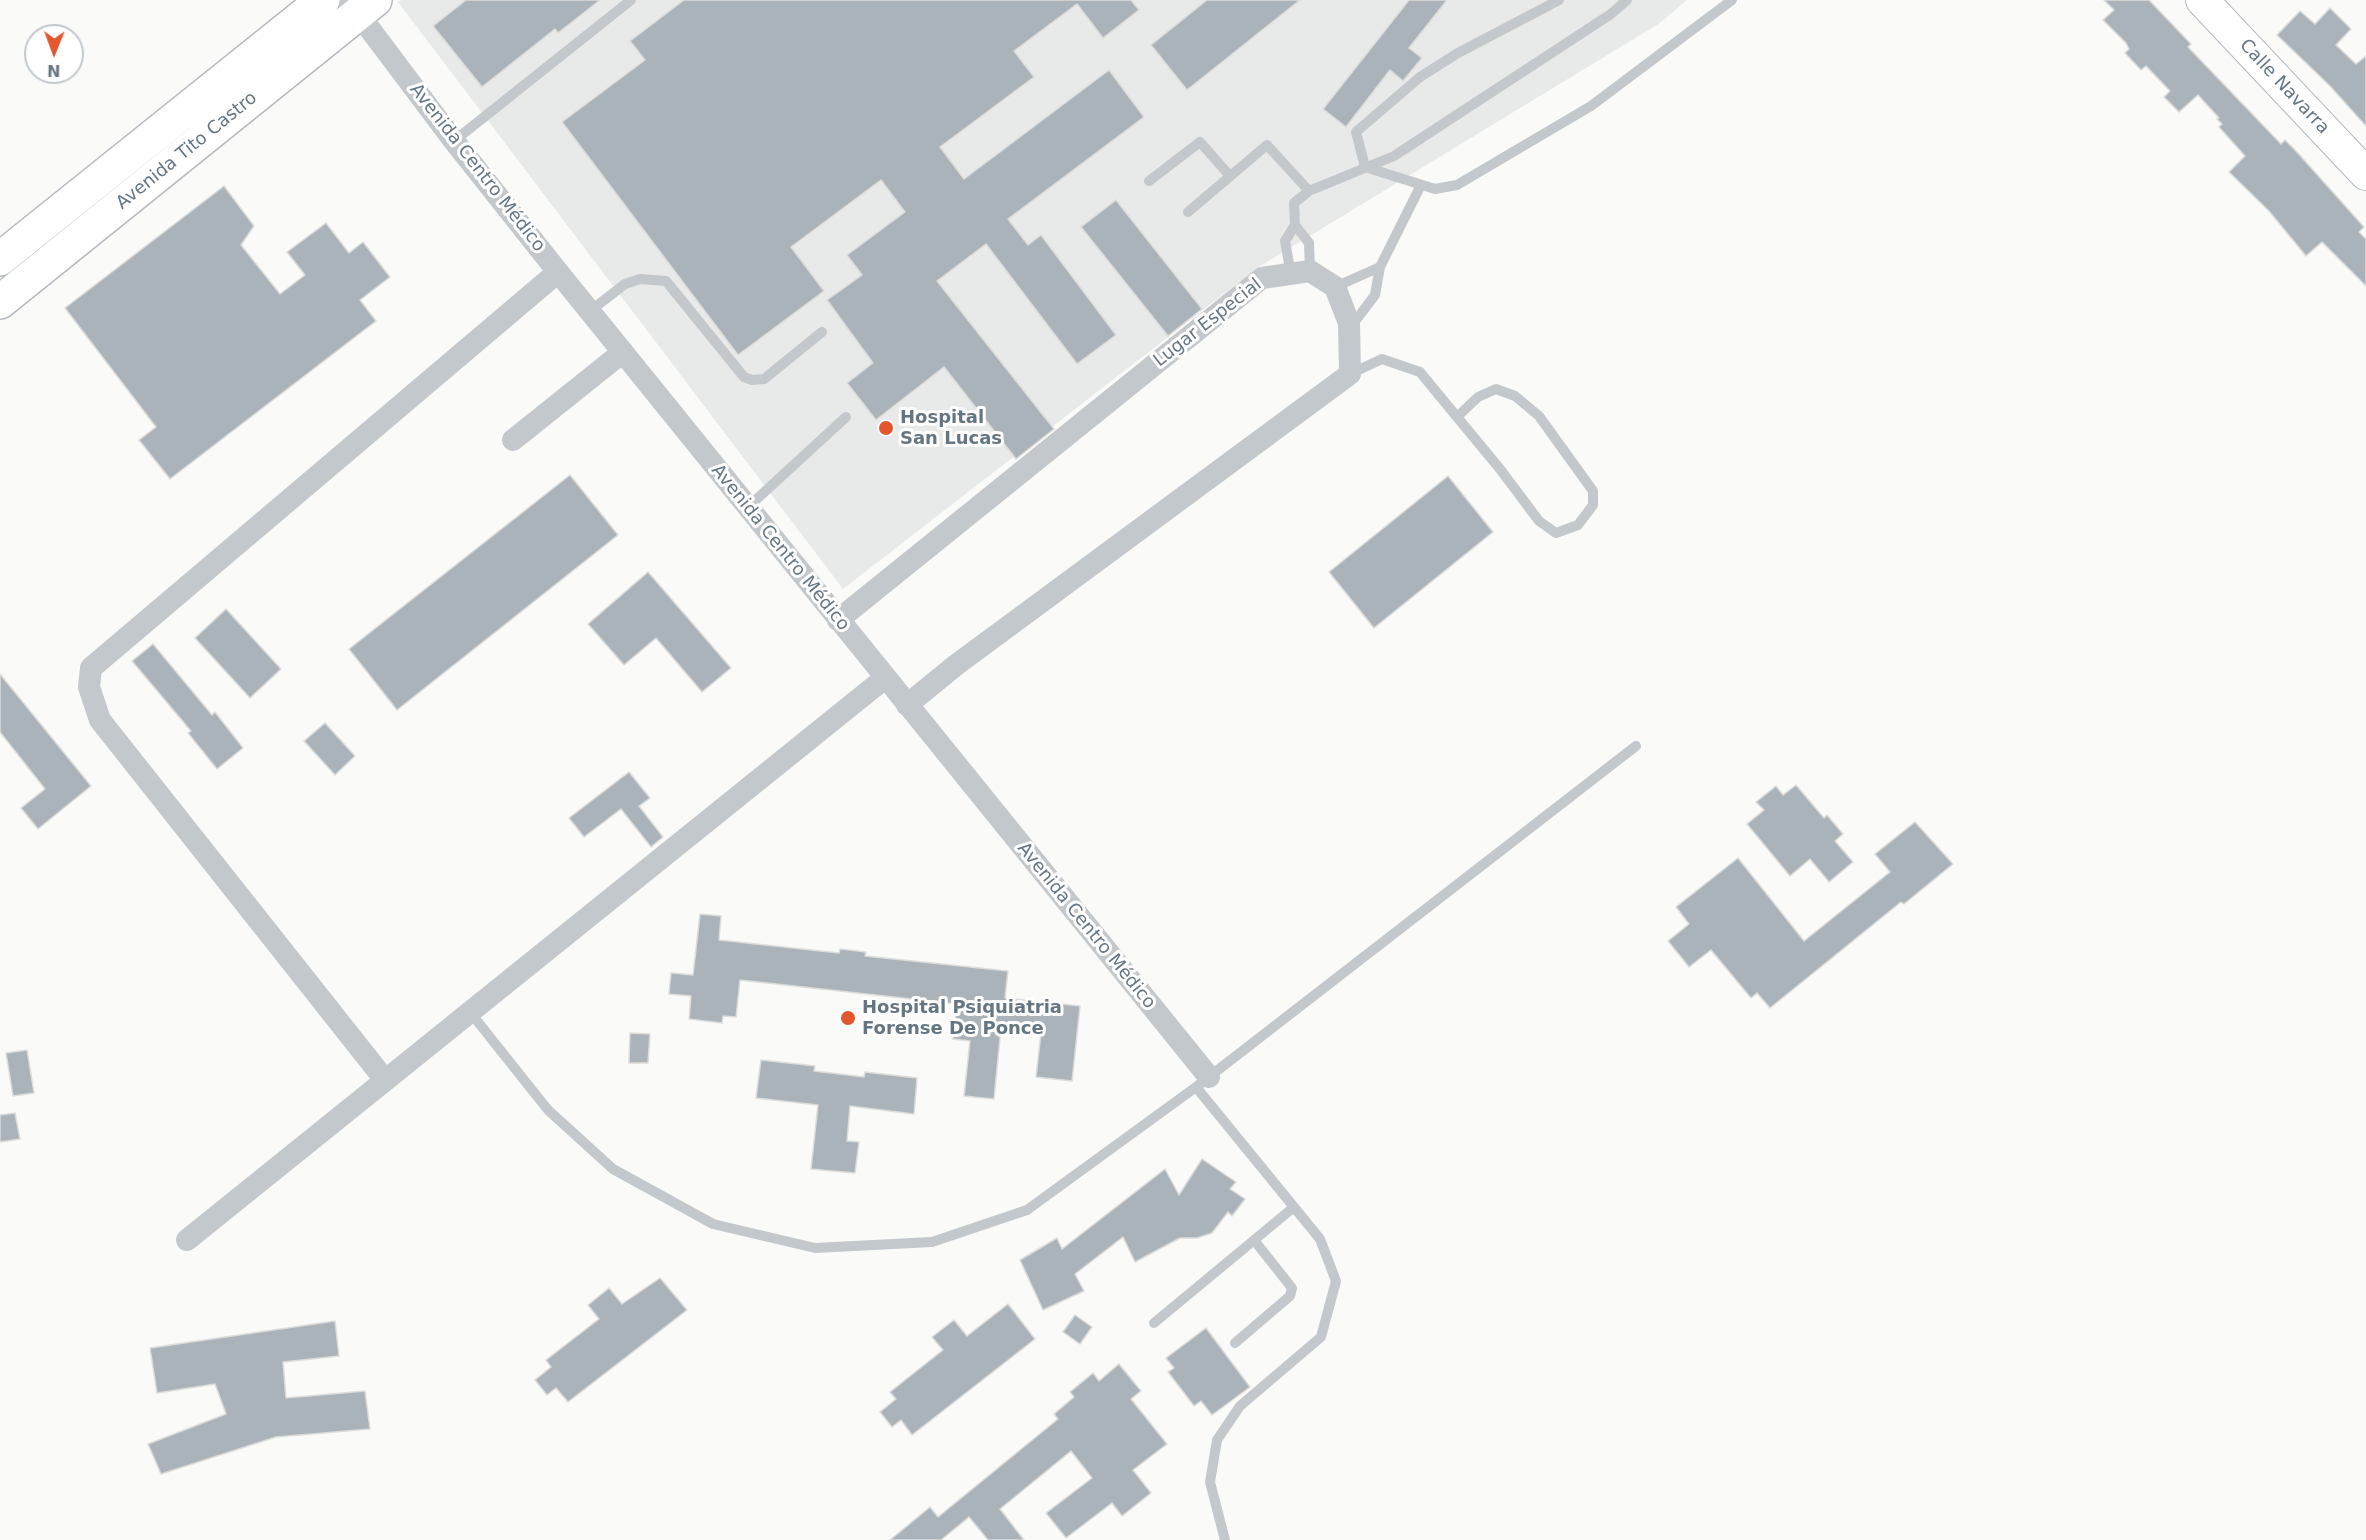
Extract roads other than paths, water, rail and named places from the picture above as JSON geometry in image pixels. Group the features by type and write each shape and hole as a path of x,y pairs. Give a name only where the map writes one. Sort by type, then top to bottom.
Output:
{"main road":[{"name":"Avenida Tito Castro","path":"0,259 323,0"},
{"name":"Avenida Tito Castro","path":"0,302 361,4"}],"street":[{"name":"Calle Navarra","path":"2202,0 2366,174"},
{"name":"Avenida Centro Médico","path":"361,4 454,141 907,705 1202,1082"},
{"path":"385,1080 100,720 89,687 91,668 558,272"},
{"path":"907,705 956,665 1350,374 1349,329 1335,287 1300,273"},
{"name":"Lugar Especial","path":"838,620 1262,278 1300,273"},
{"path":"513,440 623,352"},
{"path":"187,1240 885,678"}],"lane":[{"path":"454,141 631,0"},
{"path":"1365,167 1356,132 1396,97 1420,77 1458,53 1558,0"},
{"path":"1300,273 1285,241 1295,225 1294,203 1308,191 1394,156 1611,14 1627,0"},
{"path":"1365,167 1435,189 1458,185 1519,151 1591,106 1732,0"},
{"path":"1149,182 1200,142 1230,176"},
{"path":"1188,212 1267,145 1308,191"},
{"path":"1349,329 1375,295 1380,267 1421,185"},
{"path":"1295,225 1309,243 1300,273"},
{"path":"1335,287 1380,267"},
{"path":"590,311 625,284 640,279 666,281 744,378 752,380 764,379 822,332"},
{"path":"1350,374 1382,359 1420,372 1457,417 1500,469 1539,521 1556,533 1578,525 1593,505 1593,491 1539,416 1515,396 1496,389 1479,397 1457,417"},
{"path":"747,508 846,417"},
{"path":"470,1012 548,1110 613,1169 713,1224 815,1248 932,1242 1027,1210 1202,1082 1636,746"},
{"path":"1202,1082 1320,1239 1336,1281 1321,1337 1240,1406 1217,1440 1210,1482 1225,1540"},
{"path":"1154,1323 1294,1207"},
{"path":"1235,1343 1290,1296 1292,1288 1254,1240"}],"place":[{"name":"Hospital San Lucas","path":"886,428"},
{"name":"Hospital Psiquiatria Forense De Ponce","path":"848,1018"}]}
